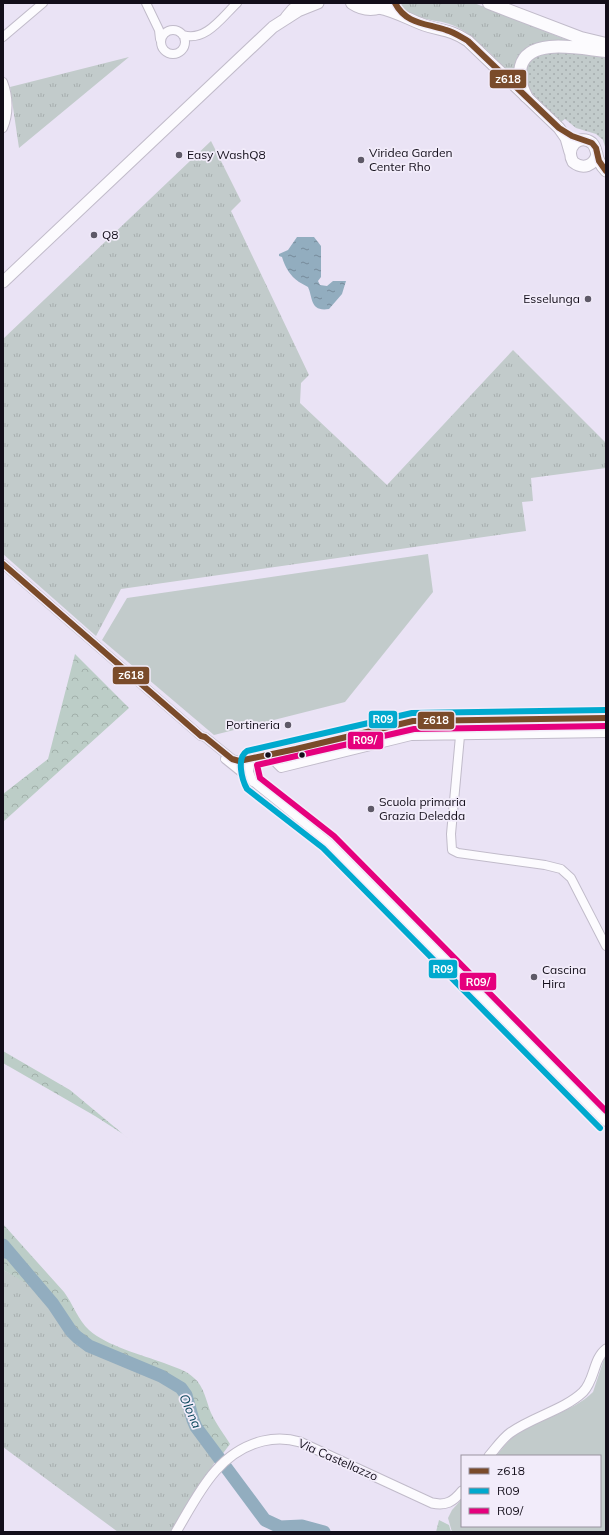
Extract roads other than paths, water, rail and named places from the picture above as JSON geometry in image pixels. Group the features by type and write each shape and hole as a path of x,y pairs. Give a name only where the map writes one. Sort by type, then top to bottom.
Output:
{"main road":[{"path":"287,17 302,3"},
{"path":"3,282 261,37 287,17 318,3"},
{"path":"352,3 365,8 384,5 408,19 426,26 452,32 468,41 559,128 566,138 573,162 578,165 597,169 606,175"},
{"path":"395,3 398,10 408,19"},
{"path":"489,3 581,38 606,44"},
{"path":"526,96 520,82 520,69 525,57 532,51 553,46 606,51"},
{"path":"559,128 572,136 587,140 595,146 599,161 606,172"},
{"path":"570,152 575,143 580,140 587,140"},
{"path":"584,166 592,163 597,154"}],"street":[{"path":"3,37 43,3"},
{"path":"146,3 159,30 160,43 164,51 171,55 179,53 185,42 183,35"},
{"path":"152,16 160,25 180,32 183,35 195,37 207,32 237,3"},
{"path":"160,39 165,32 173,30"},
{"path":"3,82 8,112 3,128"},
{"path":"3,564 253,783 328,842 606,1122"},
{"path":"201,736 205,737 232,759 239,761 413,721 606,718"},
{"path":"274,754 275,762 281,768 411,736 606,733"},
{"path":"460,736 451,834 452,850 458,853 545,865 561,869 571,878 606,946"},
{"path":"249,759 249,772 253,783"},
{"path":"490,1455 510,1434 571,1401 584,1391 591,1379 601,1354 606,1349"},
{"name":"Via Castellazzo","path":"176,1532 212,1474 231,1455 248,1445 262,1441 277,1439 291,1440 309,1446 432,1503 449,1503 461,1492"}],"water":[{"path":"297,237 314,237 321,246 321,277 318,281 320,285 327,286 333,281 346,281 342,294 329,309 318,308 315,306 308,287 299,282 290,274 282,257 279,256 279,254 288,250"}],"waterway":[{"name":"Olona","path":"3,1245 53,1304 71,1331 77,1337 89,1346 161,1376 181,1388 186,1395 196,1427 265,1520 280,1527 302,1526 324,1532"},
{"name":"Olona","path":"3,1257 16,1260"}],"place":[{"name":"Easy WashQ8","path":"179,155"},
{"name":"Viridea Garden Center Rho","path":"361,160"},
{"name":"Q8","path":"94,235"},
{"name":"Esselunga","path":"588,299"},
{"name":"Portineria","path":"288,725"},
{"name":"Scuola primaria Grazia Deledda","path":"371,809"},
{"name":"Cascina Hira","path":"534,977"}]}
